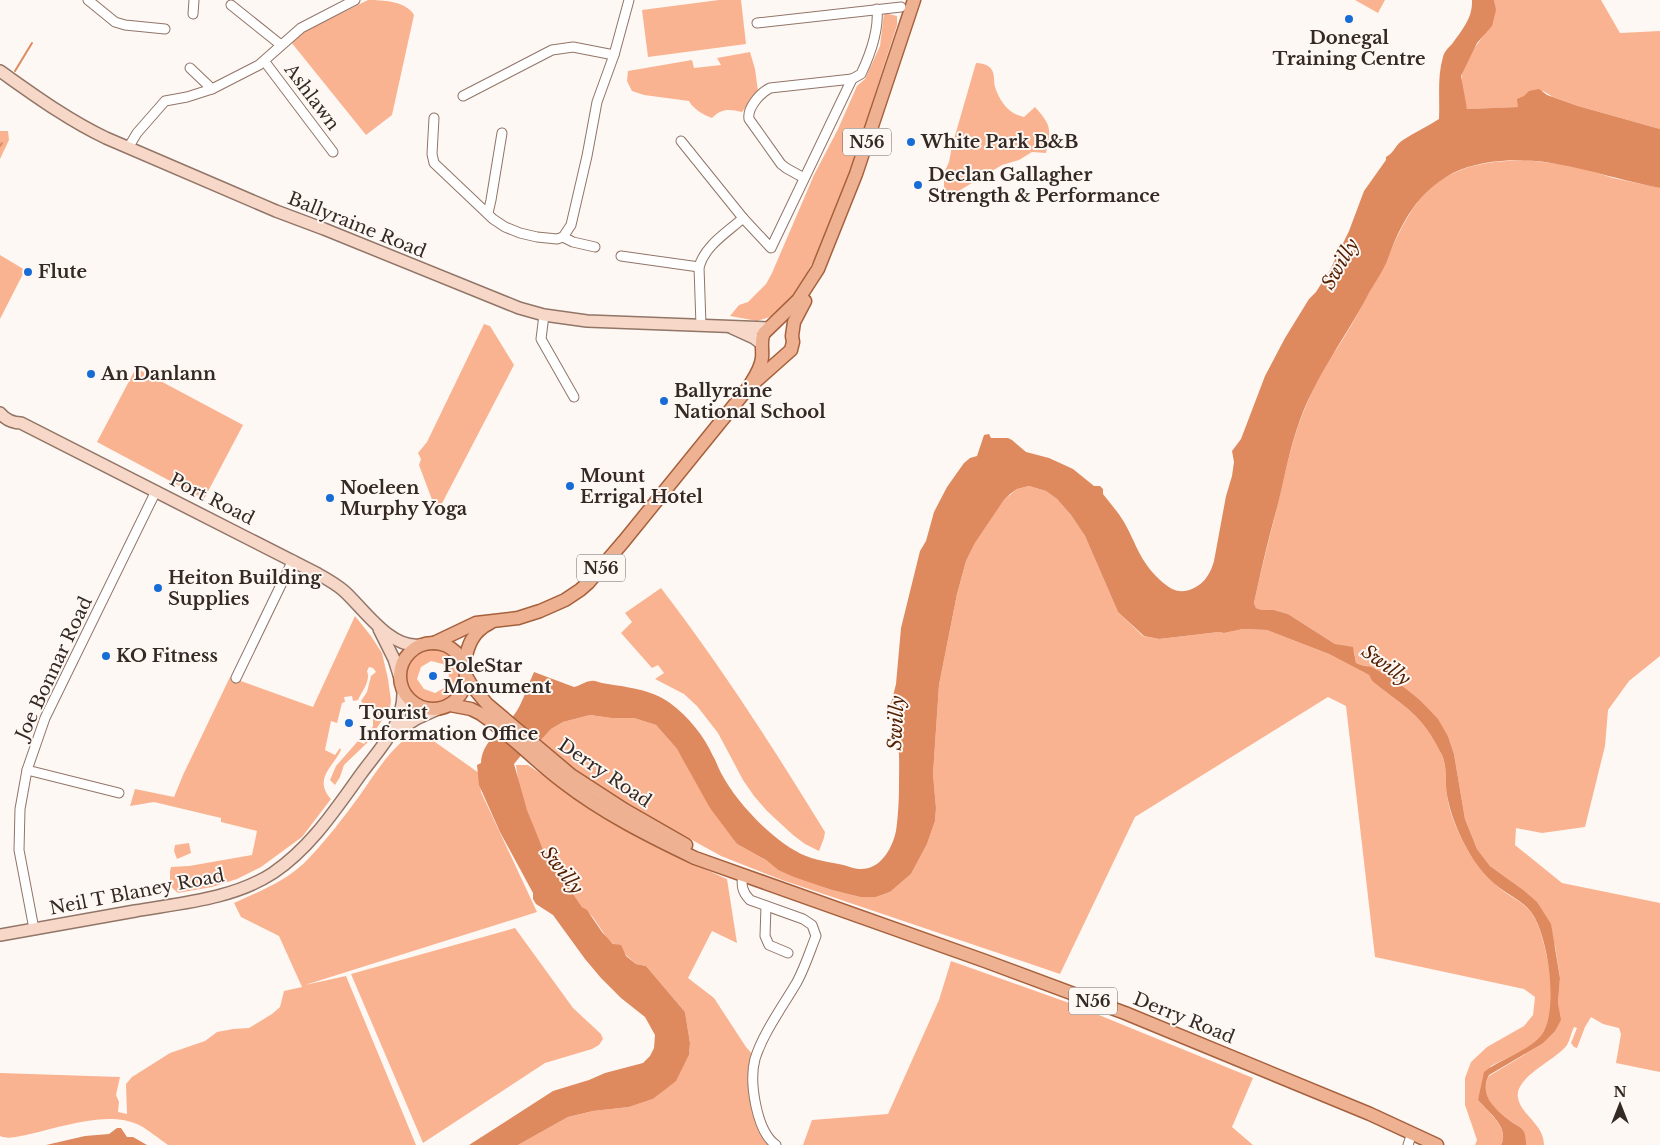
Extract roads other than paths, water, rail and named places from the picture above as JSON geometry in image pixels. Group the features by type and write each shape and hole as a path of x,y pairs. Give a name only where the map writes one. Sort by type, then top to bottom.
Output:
{"main road":[{"name":"N56","path":"434,643 472,624 518,618 548,608 572,596 588,584 748,388 785,355 792,346 796,316 808,294 856,174 907,4"},
{"name":"Ballyraine Road","path":"0,71 86,129 268,208 519,308 544,315 587,321 770,327"},
{"name":"N56","path":"748,388 761,364 763,335 798,300 812,280"},
{"path":"728,326 749,336 772,356 785,355"},
{"path":"770,327 783,326 790,331 792,336"},
{"name":"Port Road","path":"0,411 6,410 18,416 21,422 293,560 338,586 375,624"},
{"name":"N56","path":"403,692 416,705 427,709 444,707 462,692 468,647 472,638 481,628 492,622"},
{"path":"375,624 400,641 420,645"},
{"path":"375,624 391,652 403,692"},
{"name":"N56","path":"420,645 441,644 453,650 465,670"},
{"path":"399,675 407,655 420,645"},
{"name":"Derry Road","path":"465,670 499,722"},
{"name":"Neil T Blaney Road","path":"0,935 214,897 262,879 297,854 319,832 392,734 402,708 403,692"},
{"name":"Derry Road","path":"444,707 475,710 499,722 540,756 625,810 653,827 743,874 1125,1013 1437,1145"},
{"name":"Neil T Blaney Road","path":"392,734 416,719 444,707"}],"street":[{"path":"88,0 109,18 120,24 165,29"},
{"path":"193,14 194,0"},
{"name":"Ashlawn","path":"128,148 137,133 164,101 187,97 212,89 265,62 301,28 342,3 355,0"},
{"path":"434,118 432,154 434,164 488,212 493,219 505,227 520,233 557,239 563,237 571,224 597,102 614,55 629,0"},
{"path":"757,22 907,4"},
{"name":"Ashlawn","path":"231,5 281,45"},
{"path":"804,178 782,164 749,119 750,109 761,94 770,88 852,79 861,74 876,30 877,9"},
{"path":"463,96 552,50 573,47 614,55"},
{"name":"Ashlawn","path":"265,62 333,152"},
{"path":"190,68 212,89"},
{"path":"680,141 743,218 771,248 852,79"},
{"path":"488,212 502,133"},
{"path":"701,325 699,267 706,252 743,218"},
{"path":"563,237 573,242 595,247"},
{"path":"621,256 699,267"},
{"path":"544,315 541,339 574,397"},
{"name":"Joe Bonnar Road","path":"34,929 19,850 20,808 27,770 45,718 156,491"},
{"path":"236,678 293,560"},
{"path":"27,770 119,793"},
{"path":"743,874 741,885 744,894 750,900 803,918 812,926 816,936 798,979 772,1024 755,1060 753,1072 759,1117 765,1133 776,1145"},
{"path":"766,906 765,936 769,946 788,953"},
{"path":"1408,1145 1412,1133"}],"water":[{"name":"Swilly","path":"1472,0 1494,0 1496,10 1492,26 1477,43 1461,76 1467,109 1518,107 1517,99 1529,91 1539,89 1547,95 1578,106 1660,129 1660,188 1565,166 1517,160 1468,167 1446,177 1427,192 1416,204 1403,224 1383,270 1322,373 1296,430 1254,603 1256,608 1262,610 1274,610 1288,614 1335,644 1353,647 1356,663 1371,667 1391,677 1421,701 1438,719 1448,736 1454,754 1465,819 1477,849 1490,866 1537,902 1551,924 1560,978 1558,1003 1561,1020 1555,1031 1542,1044 1489,1075 1486,1083 1486,1090 1491,1102 1495,1108 1522,1129 1526,1145 1501,1145 1503,1132 1497,1120 1478,1100 1484,1072 1533,1043 1539,1038 1546,1027 1551,994 1550,975 1543,938 1531,912 1520,901 1488,878 1469,852 1450,808 1443,757 1423,724 1408,709 1372,681 1369,675 1329,654 1267,630 1243,629 1224,633 1159,639 1144,636 1118,612 1085,536 1071,515 1057,499 1046,491 1029,486 1017,489 1004,500 975,543 966,561 957,594 939,685 933,774 936,808 935,821 927,844 911,874 890,892 876,897 860,897 832,890 778,870 766,860 737,844 710,808 677,749 656,725 634,718 611,718 590,715 563,722 551,729 541,740 536,737 514,764 527,810 546,857 550,855 565,882 602,932 613,944 621,945 626,956 636,964 646,966 685,1012 690,1043 689,1055 676,1081 653,1099 629,1107 593,1111 568,1117 518,1145 469,1145 553,1091 605,1073 643,1063 650,1056 654,1048 655,1035 645,1017 621,998 601,978 553,915 536,904 533,899 533,893 500,832 479,785 477,765 481,763 485,748 493,736 517,711 534,672 574,687 594,681 638,689 663,698 677,708 695,727 705,741 736,797 769,832 794,850 817,860 859,869 874,866 886,855 894,840 897,826 899,747 894,719 891,711 889,711 889,706 896,684 901,628 920,551 926,541 934,512 947,487 964,463 970,458 977,456 984,435 989,434 991,438 1008,438 1026,452 1049,458 1073,469 1094,486 1100,486 1103,489 1103,494 1124,522 1147,566 1164,584 1180,591 1198,586 1209,573 1214,561 1226,496 1232,476 1234,462 1232,451 1241,439 1265,376 1285,338 1309,299 1316,292 1330,270 1349,231 1364,191 1386,160 1386,157 1407,137 1439,119 1439,80 1443,57 1466,24 1471,12"},
{"path":"117,1128 121,1128 127,1137 133,1137 147,1145 46,1145 85,1136 109,1134"}],"waterway":[{"path":"15,71 32,43"}],"place":[{"name":"Donegal Training Centre","path":"1349,19"},
{"name":"White Park B&B","path":"911,142"},
{"name":"Declan Gallagher Strength & Performance","path":"918,185"},
{"name":"Flute","path":"28,272"},
{"name":"An Danlann","path":"91,374"},
{"name":"Ballyraine National School","path":"664,401"},
{"name":"Mount Errigal Hotel","path":"570,486"},
{"name":"Noeleen Murphy Yoga","path":"330,498"},
{"name":"Heiton Building Supplies","path":"158,588"},
{"name":"KO Fitness","path":"106,656"},
{"name":"PoleStar Monument","path":"433,676"},
{"name":"Tourist Information Office","path":"349,723"}]}
